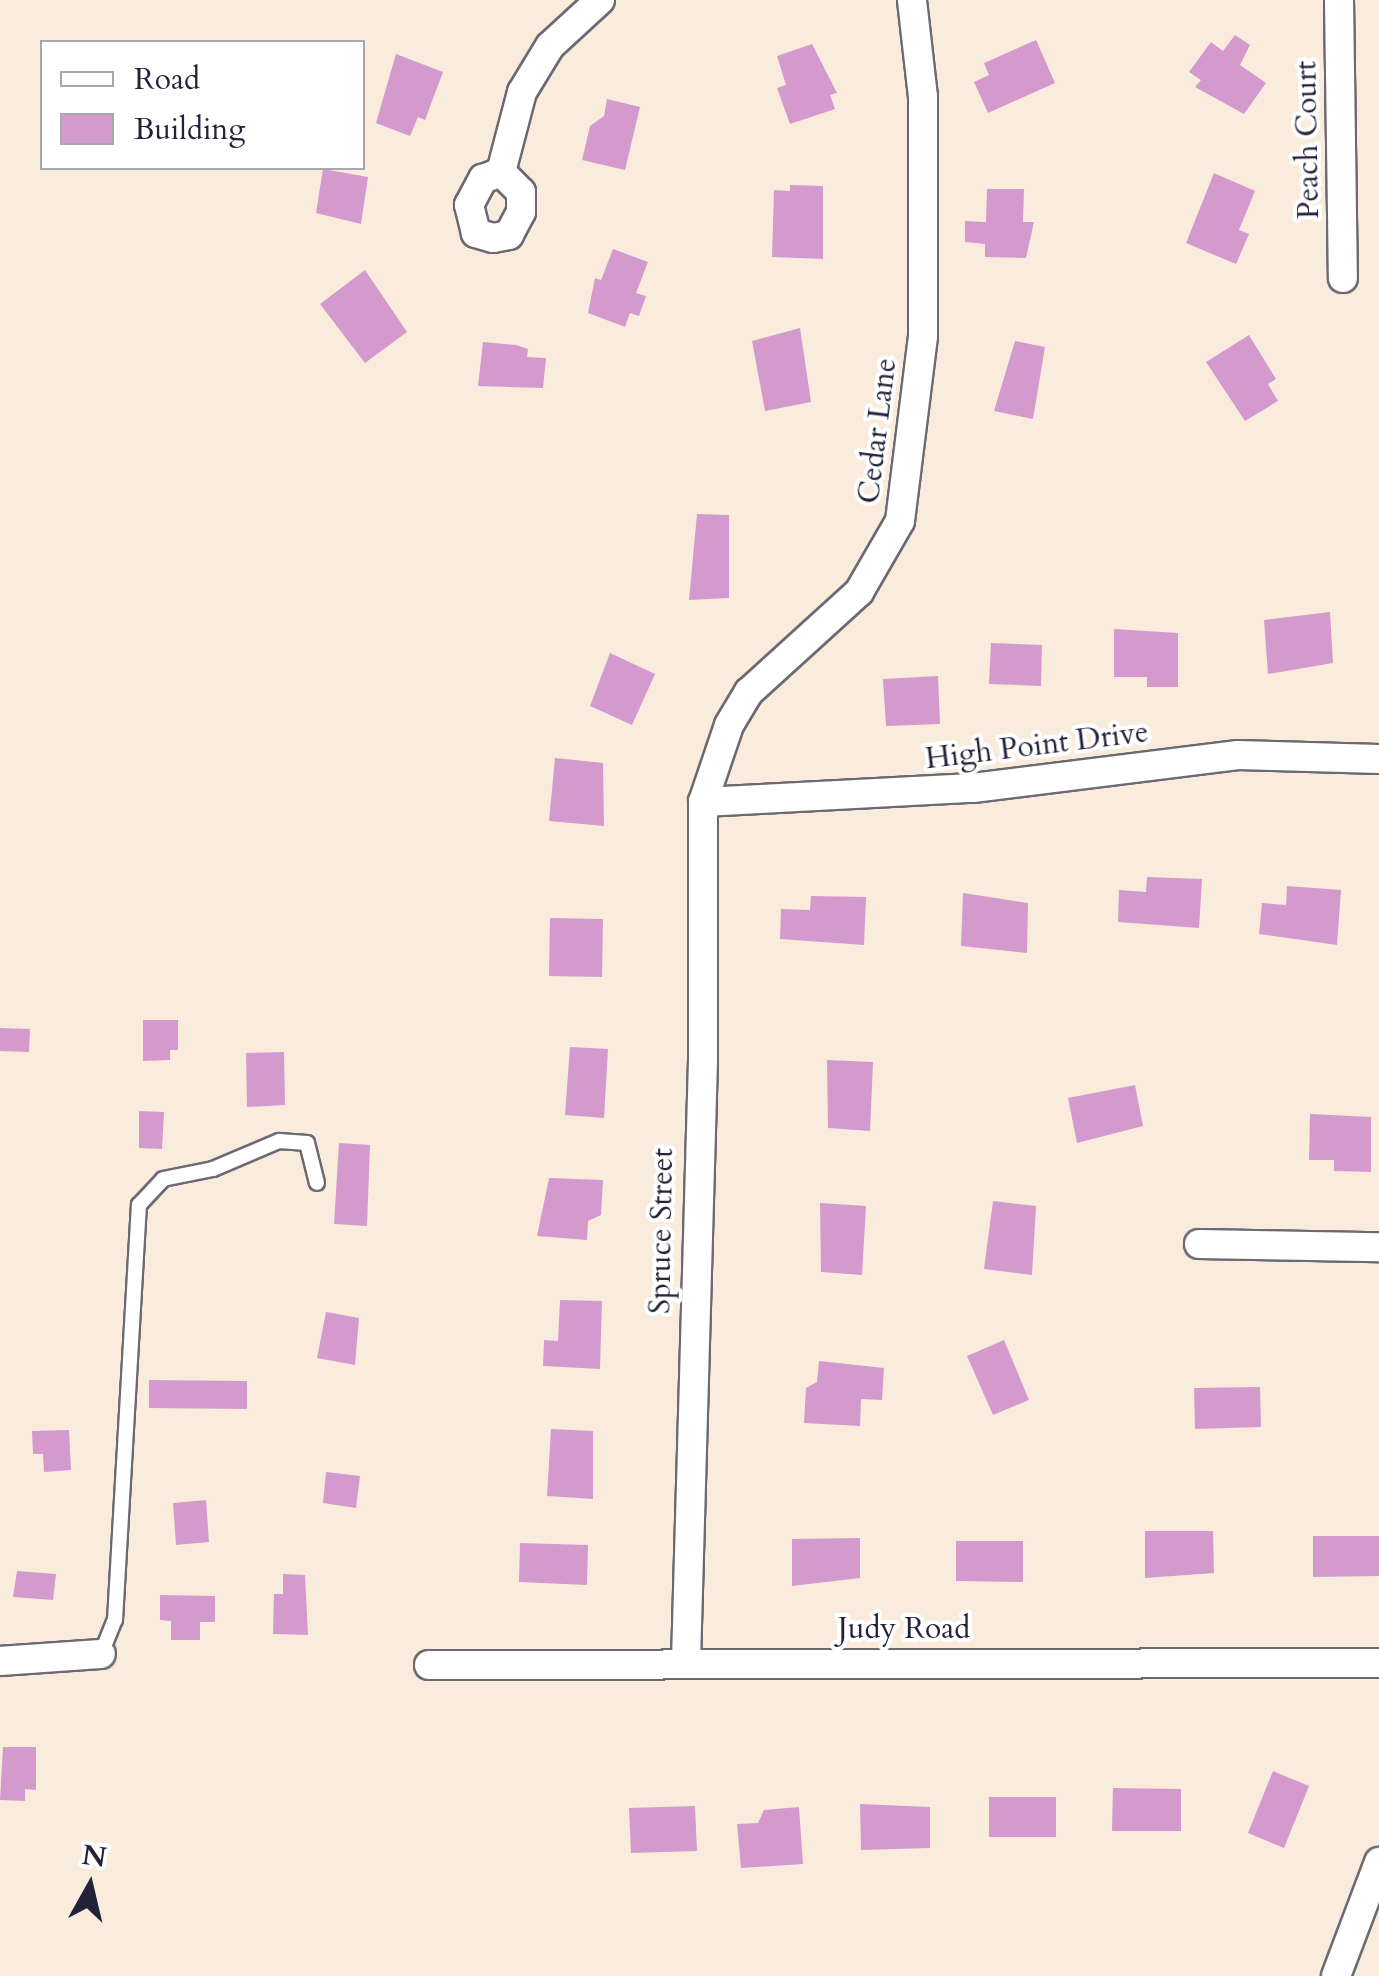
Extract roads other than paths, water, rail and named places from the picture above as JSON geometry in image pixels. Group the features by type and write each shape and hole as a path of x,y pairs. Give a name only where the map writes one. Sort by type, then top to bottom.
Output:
{"street":[{"path":"501,172 522,92 550,46 600,0"},
{"name":"Cedar Lane","path":"702,802 729,724 749,692 859,592 900,522 924,336 922,97 912,0"},
{"name":"Peach Court","path":"1339,0 1343,278"},
{"name":"High Point Drive","path":"702,802 973,788 1238,754 1379,759"},
{"name":"Spruce Street","path":"686,1661 703,1061 702,802"},
{"path":"1199,1244 1379,1246"},
{"path":"0,1661 101,1654"},
{"name":"Judy Road","path":"429,1665 686,1661 1379,1663"},
{"path":"1336,1976 1379,1862"}],"lane":[{"path":"101,1654 116,1606 139,1205 163,1180 212,1169 278,1141 307,1143 317,1183"}]}
